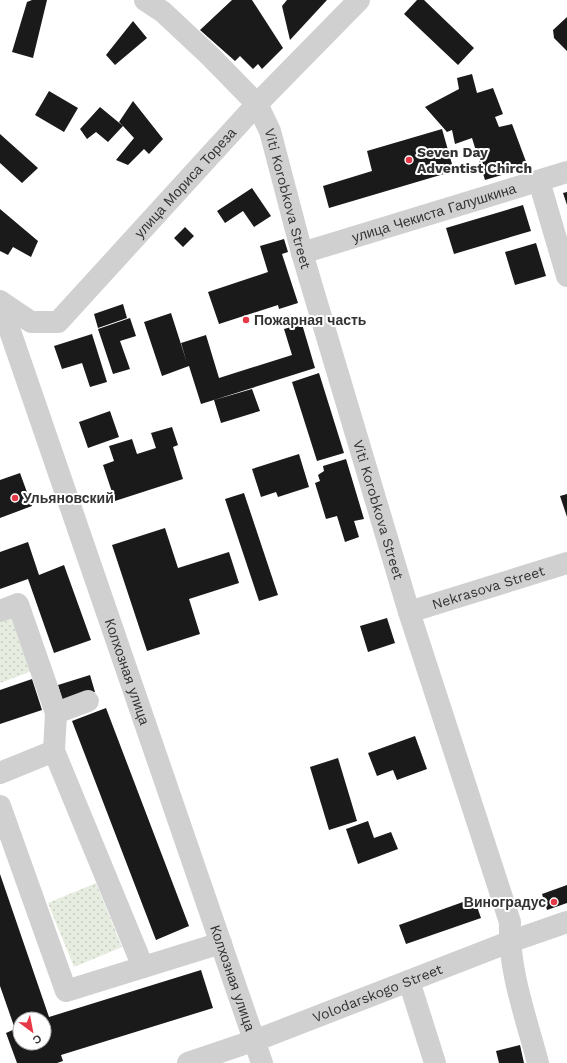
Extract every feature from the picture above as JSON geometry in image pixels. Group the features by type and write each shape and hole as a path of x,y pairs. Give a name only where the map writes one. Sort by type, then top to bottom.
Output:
{"street":[{"name":"Viti Korobkova Street","path":"145,0 169,17 257,104 270,132 302,253 409,612 510,922 509,942 514,976 538,1063"},
{"name":"улица Мориса Тореза","path":"0,302 31,322 58,322 257,104 359,0"},
{"name":"улица Чекиста Галушкина","path":"302,253 567,172"},
{"path":"539,181 567,276"},
{"name":"Колхозная улица","path":"0,302 262,1063"},
{"name":"Nekrasova Street","path":"409,612 567,563"},
{"path":"0,611 18,604 56,713 54,751 143,967"},
{"path":"56,713 88,701"},
{"path":"0,773 54,751"},
{"path":"0,806 66,991 221,943"},
{"name":"Volodarskogo Street","path":"188,1063 254,1041 509,942 567,922"},
{"path":"409,981 435,1063"}],"shaded area":[{"path":"13,616 32,671 0,683 0,620"},
{"path":"96,883 122,947 74,967 48,903"}],"building":[{"path":"32,0 47,0 33,58 12,52 27,2"},
{"path":"232,0 252,0 283,48 262,69 258,64 253,69 240,56 235,61 200,30"},
{"path":"287,0 327,0 290,40 282,6"},
{"path":"417,0 424,0 474,48 458,65 404,14"},
{"path":"567,17 567,51 554,38 553,30"},
{"path":"133,21 147,38 115,65 106,55"},
{"path":"472,74 477,93 493,88 503,114 495,117 499,127 512,124 528,167 485,180 472,138 455,144 452,130 447,132 425,107 459,89 457,78"},
{"path":"49,91 78,108 64,132 35,115"},
{"path":"133,101 163,139 149,154 144,149 128,165 116,160 134,138 119,122"},
{"path":"100,107 123,126 108,142 96,132 87,139 80,129"},
{"path":"442,129 454,171 329,208 323,186 372,171 367,151"},
{"path":"0,134 38,168 22,183 0,163"},
{"path":"252,188 271,216 254,227 243,211 225,223 217,211"},
{"path":"567,192 567,205 563,193"},
{"path":"523,205 531,231 454,254 446,228"},
{"path":"0,209 38,241 31,257 13,247 8,255 0,251"},
{"path":"185,227 194,236 183,247 174,238"},
{"path":"284,239 288,252 282,254 298,303 279,309 278,305 219,324 208,292 268,272 260,246"},
{"path":"536,243 546,276 515,285 505,252"},
{"path":"123,304 127,318 98,328 94,314"},
{"path":"171,313 187,363 181,343 206,335 219,378 292,355 284,329 302,324 315,368 201,404 189,366 162,376 144,322"},
{"path":"130,318 136,336 120,341 130,369 113,374 98,329"},
{"path":"92,334 107,382 90,387 82,363 62,369 54,346"},
{"path":"319,373 344,453 317,461 292,382"},
{"path":"252,389 260,411 221,423 214,400"},
{"path":"110,411 119,437 88,448 79,422"},
{"path":"172,427 178,445 173,447 183,479 115,501 103,465 114,461 109,446 132,439 137,454 156,448 151,433"},
{"path":"299,454 309,487 278,497 276,492 261,497 252,469"},
{"path":"346,459 364,519 354,521 359,537 345,542 337,516 326,519 315,483 320,481 318,475 324,471 323,466"},
{"name":"Ульяновский","path":"20,473 32,506 0,518 0,480"},
{"path":"244,493 278,595 259,601 225,499"},
{"path":"567,494 567,517 560,496"},
{"path":"165,528 178,568 229,552 239,583 189,599 200,634 147,651 112,545"},
{"path":"28,542 39,575 64,565 91,640 54,653 28,579 0,589 0,552"},
{"path":"387,618 395,643 368,652 360,626"},
{"path":"90,675 95,692 63,702 58,685"},
{"path":"32,679 42,710 0,724 0,690"},
{"path":"106,708 189,926 156,940 72,721"},
{"path":"415,736 427,769 397,780 393,770 377,776 368,753"},
{"path":"338,758 357,821 329,830 310,767"},
{"path":"368,821 374,838 391,832 398,849 358,864 346,829"},
{"path":"0,874 47,1011 12,1011 12,1020 0,986"},
{"path":"567,885 567,903 547,910 542,894"},
{"path":"474,898 481,918 406,944 399,925"},
{"path":"201,970 213,1008 61,1055 63,1061 57,1063 17,1063 13,1051 52,1051 52,1016"},
{"path":"12,1030 12,1049 6,1033"},
{"path":"520,1045 524,1063 499,1063 496,1051"}],"place":[{"name":"Seven Day Adventist Chirch","path":"409,160"},
{"name":"Пожарная часть","path":"246,320"},
{"name":"Ульяновский","path":"15,498"},
{"name":"Виноградус","path":"554,902"}]}
